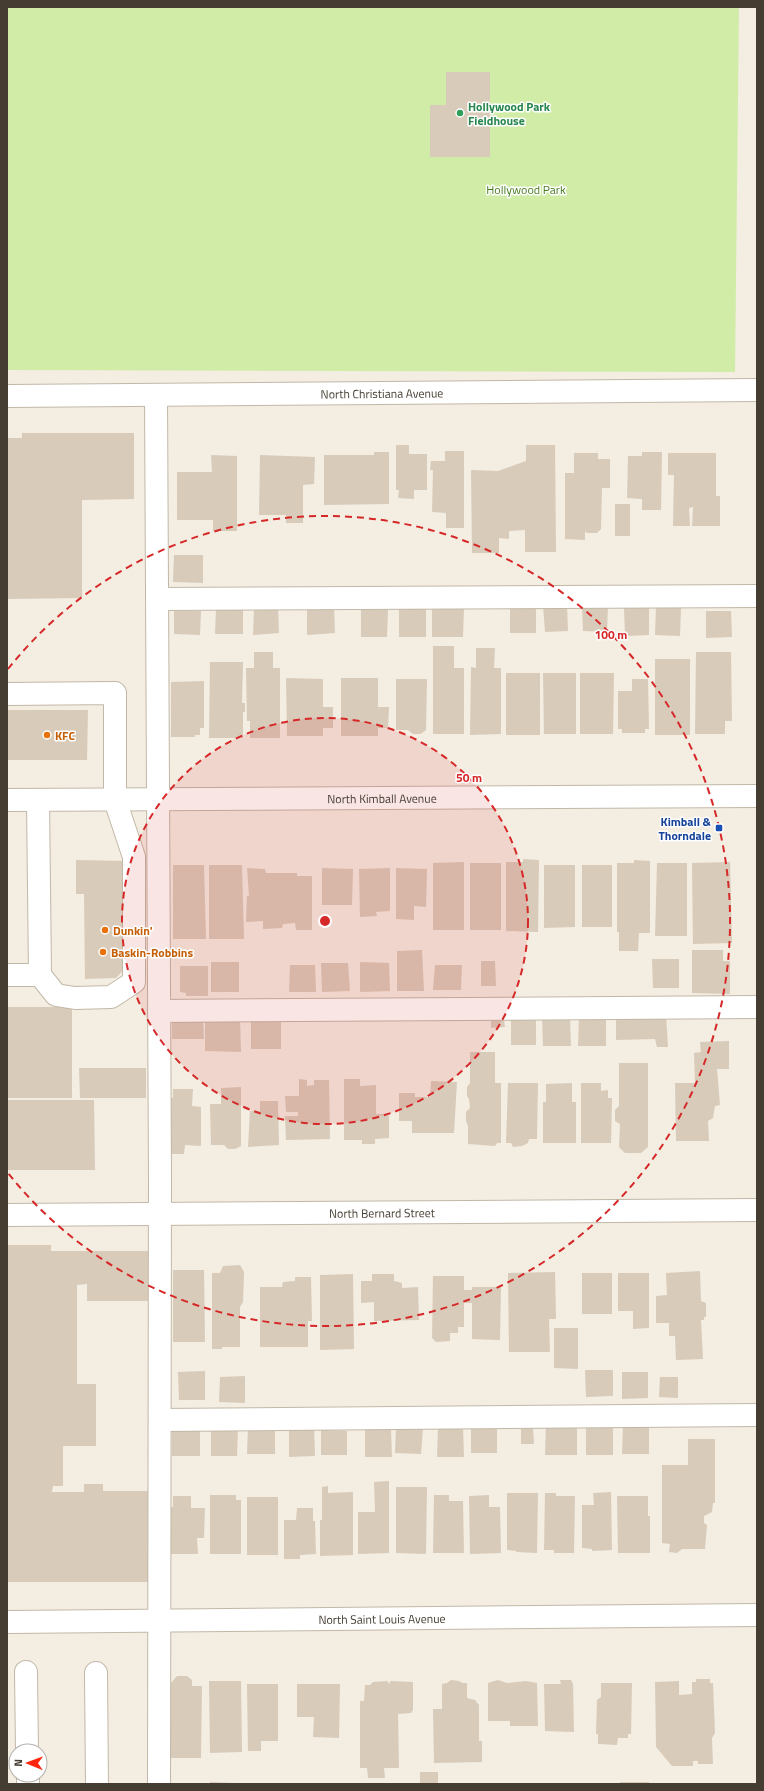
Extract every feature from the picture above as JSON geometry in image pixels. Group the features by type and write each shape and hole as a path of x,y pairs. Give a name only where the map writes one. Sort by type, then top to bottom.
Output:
{"street":[{"name":"North Christiana Avenue","path":"7,396 757,390"},
{"path":"156,395 160,1214 159,1784"},
{"path":"157,599 757,596"},
{"path":"7,694 115,693 115,800 134,857 134,982"},
{"name":"North Kimball Avenue","path":"7,800 757,796"},
{"path":"38,800 40,975 56,995 75,998 111,997 134,982 159,983"},
{"path":"7,975 40,975"},
{"path":"159,1011 757,1007"},
{"name":"North Bernard Street","path":"7,1215 757,1210"},
{"path":"160,1420 757,1415"},
{"name":"North Saint Louis Avenue","path":"7,1622 757,1615"},
{"path":"26,1672 27,1743"},
{"path":"96,1673 97,1784"}],"green space":[{"name":"Hollywood Park","path":"7,7 739,7 735,372 7,370"}],"building":[{"name":"Hollywood Park Fieldhouse","path":"446,72 490,72 490,157 430,157 430,105 446,105"},
{"path":"22,433 134,433 134,499 82,500 82,598 7,599 7,438 22,438"},
{"path":"396,445 409,445 409,454 427,454 427,490 414,490 414,499 398,498 399,490 396,490"},
{"path":"526,445 555,445 556,552 525,552 525,530 509,531 509,539 499,538 499,553 472,553 471,470 498,471 526,461"},
{"path":"445,451 464,451 464,528 446,528 446,513 432,512 433,470 430,470 431,461 445,461"},
{"path":"374,452 389,452 389,504 324,505 324,455 374,455"},
{"path":"642,452 662,452 661,510 642,510 642,499 627,498 628,456 642,456"},
{"path":"574,453 598,453 598,459 610,459 610,488 602,488 601,529 597,533 587,533 585,531 585,540 565,539 565,473 574,473"},
{"path":"668,453 716,453 716,496 720,496 720,526 692,526 693,507 689,508 690,526 673,526 674,475 668,475"},
{"path":"211,455 237,456 237,531 213,531 213,520 177,520 177,472 212,472"},
{"path":"260,455 315,457 314,484 303,485 303,523 286,523 286,515 259,515"},
{"path":"615,504 630,504 630,536 615,536"},
{"path":"174,555 203,555 203,583 173,582"},
{"path":"567,605 568,631 545,632 543,606"},
{"path":"582,605 608,605 607,632 583,631"},
{"path":"243,607 243,634 215,634 216,608"},
{"path":"278,607 279,633 253,635 254,608"},
{"path":"334,607 335,633 307,635 307,608"},
{"path":"432,607 464,607 463,637 432,637"},
{"path":"510,607 536,607 536,633 510,633"},
{"path":"649,607 649,635 625,636 624,608"},
{"path":"656,607 681,608 680,636 655,635"},
{"path":"399,608 426,608 426,637 399,637"},
{"path":"361,609 388,610 387,637 361,637"},
{"path":"174,611 201,611 200,635 174,634"},
{"path":"706,611 731,611 732,637 706,638"},
{"path":"433,646 454,646 454,668 464,668 464,734 433,734"},
{"path":"476,648 495,648 494,668 501,668 501,734 470,735 471,667 476,668"},
{"path":"254,652 273,652 273,668 280,668 280,738 250,738 250,721 247,721 246,668 254,668"},
{"path":"696,652 731,652 732,721 725,721 725,734 695,734"},
{"path":"655,659 690,659 690,735 655,735"},
{"path":"210,662 243,662 242,703 245,703 245,712 243,712 243,738 209,738"},
{"path":"506,673 540,673 540,735 506,735"},
{"path":"543,673 576,673 576,734 544,734"},
{"path":"580,673 614,673 613,734 580,734"},
{"path":"286,678 323,679 323,707 333,707 333,728 323,728 323,736 287,736"},
{"path":"341,678 378,678 378,707 389,707 388,728 378,728 378,736 341,736"},
{"path":"396,679 427,679 426,730 421,734 413,734 408,730 396,730"},
{"path":"632,679 648,679 649,729 645,729 645,733 622,733 622,729 618,729 618,691 632,691"},
{"path":"204,681 204,728 200,728 200,735 195,735 195,737 171,737 171,682"},
{"name":"KFC","path":"7,710 88,710 87,760 7,760"},
{"path":"523,859 539,860 538,932 506,931 506,862 523,862"},
{"name":"Dunkin'","path":"76,860 125,861 126,967 116,978 85,979 84,894 76,894"},
{"path":"634,860 650,861 650,933 639,933 638,951 619,951 619,932 617,932 617,863 634,863"},
{"path":"464,862 464,930 433,930 433,863"},
{"path":"730,862 732,943 693,944 692,863"},
{"path":"470,863 501,863 501,930 470,930"},
{"path":"657,863 687,863 687,936 655,936"},
{"path":"173,865 204,865 206,939 173,939"},
{"path":"209,865 242,865 244,939 209,939"},
{"path":"544,865 575,865 575,927 544,928"},
{"path":"582,865 612,865 612,927 582,927"},
{"path":"247,868 265,869 266,873 297,873 297,876 312,876 312,930 296,930 295,923 283,924 282,928 263,929 263,921 246,922 247,896 249,896"},
{"path":"322,868 353,869 352,905 322,905"},
{"path":"390,868 390,911 376,912 377,916 360,917 359,869"},
{"path":"396,868 427,869 426,907 414,906 414,920 396,919"},
{"path":"422,950 424,991 397,991 397,951"},
{"path":"692,950 723,950 723,961 730,961 730,994 692,993"},
{"path":"652,959 679,959 679,988 653,988"},
{"path":"481,961 495,961 496,986 481,986"},
{"path":"211,962 239,962 239,992 211,992"},
{"path":"360,962 389,963 390,991 360,992"},
{"path":"321,963 348,963 350,991 322,992"},
{"path":"290,965 315,965 316,992 289,992"},
{"path":"435,965 462,965 461,990 433,990"},
{"path":"180,966 208,966 208,996 186,996 186,993 180,992"},
{"path":"7,1007 72,1007 72,1098 7,1098"},
{"path":"666,1014 668,1047 657,1047 655,1039 616,1040 616,1016"},
{"path":"606,1016 606,1046 578,1046 579,1017"},
{"path":"511,1017 536,1017 536,1045 511,1045"},
{"path":"203,1018 204,1039 172,1039 172,1019"},
{"path":"205,1018 240,1018 241,1052 205,1051"},
{"path":"542,1018 570,1018 571,1046 543,1046"},
{"path":"251,1020 281,1020 281,1049 251,1049"},
{"path":"504,1020 505,1027 491,1028 491,1021"},
{"path":"729,1041 729,1069 717,1069 720,1105 715,1106 713,1118 708,1121 709,1141 676,1141 675,1083 695,1083 694,1053 701,1052 700,1042"},
{"path":"470,1052 495,1052 495,1083 501,1083 501,1143 497,1143 495,1146 468,1144 466,1112 470,1108 469,1099 467,1096 467,1087 470,1083"},
{"path":"619,1063 648,1063 648,1147 641,1153 625,1153 619,1147 620,1124 615,1121 615,1110 619,1106"},
{"path":"79,1068 146,1068 146,1098 80,1098"},
{"path":"299,1079 307,1080 307,1086 314,1085 314,1080 329,1080 330,1139 286,1140 285,1116 298,1116 298,1112 286,1112 285,1096 299,1096"},
{"path":"344,1079 360,1079 360,1086 376,1085 376,1114 389,1114 389,1138 375,1139 375,1144 362,1144 362,1140 344,1140"},
{"path":"431,1081 457,1082 454,1133 412,1133 412,1121 399,1121 399,1093 415,1093 415,1097 430,1097"},
{"path":"508,1083 538,1083 537,1139 529,1139 528,1143 522,1146 513,1147 511,1143 506,1143"},
{"path":"572,1083 572,1102 576,1102 576,1143 543,1143 543,1102 546,1102 546,1084"},
{"path":"581,1083 601,1083 601,1091 608,1090 608,1098 612,1098 611,1143 581,1143"},
{"path":"241,1087 241,1146 235,1149 228,1149 224,1145 211,1145 210,1104 221,1104 221,1088"},
{"path":"173,1089 193,1089 192,1106 201,1107 201,1146 185,1145 184,1154 171,1154 171,1098 173,1098"},
{"path":"7,1100 94,1100 95,1170 7,1170"},
{"path":"260,1101 278,1101 279,1145 248,1147 250,1111 260,1111"},
{"path":"7,1245 51,1245 51,1251 150,1251 150,1301 87,1301 87,1284 77,1285 77,1384 96,1384 96,1446 63,1446 63,1486 53,1486 52,1492 84,1492 84,1484 103,1484 103,1491 150,1491 150,1582 7,1582"},
{"path":"240,1265 244,1272 243,1302 240,1307 240,1347 222,1347 222,1349 212,1349 212,1273 220,1273 223,1266"},
{"path":"173,1270 204,1270 205,1342 173,1342"},
{"path":"700,1271 701,1301 706,1303 706,1317 704,1317 704,1320 701,1320 703,1359 676,1360 675,1336 669,1336 669,1323 656,1323 656,1296 667,1295 666,1273"},
{"path":"555,1272 556,1319 549,1319 550,1352 509,1352 508,1273"},
{"path":"582,1273 612,1273 612,1314 582,1314"},
{"path":"618,1273 649,1273 649,1328 633,1329 633,1311 618,1311"},
{"path":"353,1274 354,1349 320,1350 320,1275"},
{"path":"372,1274 394,1274 394,1281 402,1283 402,1288 418,1287 419,1320 374,1321 374,1302 361,1303 361,1281 372,1281"},
{"path":"433,1276 464,1276 464,1290 472,1290 472,1287 501,1287 500,1340 472,1339 472,1303 464,1303 464,1327 458,1327 458,1333 450,1333 450,1341 436,1342 432,1338"},
{"path":"295,1277 311,1277 312,1321 308,1321 308,1347 260,1347 260,1287 282,1287 283,1282 295,1281"},
{"path":"554,1328 578,1328 578,1369 554,1368"},
{"path":"585,1370 613,1370 613,1396 586,1397"},
{"path":"205,1371 205,1400 179,1400 178,1372"},
{"path":"622,1372 648,1372 648,1398 622,1399"},
{"path":"245,1376 245,1403 219,1402 220,1377"},
{"path":"660,1377 678,1377 678,1398 659,1397"},
{"path":"577,1423 577,1455 545,1455 546,1424"},
{"path":"613,1424 613,1455 586,1455 586,1425"},
{"path":"623,1425 649,1425 649,1454 622,1454"},
{"path":"248,1426 275,1426 275,1454 247,1454"},
{"path":"289,1426 314,1426 315,1456 289,1457"},
{"path":"497,1426 497,1453 471,1453 471,1427"},
{"path":"211,1427 238,1427 237,1456 211,1456"},
{"path":"396,1427 423,1428 421,1454 395,1453"},
{"path":"438,1428 463,1428 464,1457 437,1457"},
{"path":"533,1428 534,1444 521,1444 521,1429"},
{"path":"172,1429 200,1430 200,1456 172,1456"},
{"path":"321,1430 347,1431 347,1455 321,1455"},
{"path":"365,1430 391,1430 392,1457 365,1457"},
{"path":"688,1439 715,1439 715,1503 713,1503 712,1512 704,1516 704,1523 707,1525 705,1549 682,1549 677,1553 669,1552 670,1544 662,1543 662,1465 688,1465"},
{"path":"389,1481 389,1553 358,1554 358,1512 375,1512 374,1482"},
{"path":"328,1486 328,1493 353,1492 353,1555 320,1556 322,1487"},
{"path":"396,1487 427,1487 426,1554 396,1553"},
{"path":"611,1492 612,1550 592,1551 592,1549 582,1548 582,1505 594,1505 593,1493"},
{"path":"507,1493 538,1493 537,1553 507,1550"},
{"path":"545,1493 556,1493 556,1496 575,1496 574,1553 554,1553 554,1550 544,1550"},
{"path":"210,1495 236,1495 236,1500 241,1500 241,1554 210,1554"},
{"path":"434,1495 449,1495 449,1501 463,1501 464,1553 433,1553"},
{"path":"489,1495 489,1507 500,1507 501,1553 470,1554 469,1496"},
{"path":"173,1496 191,1496 191,1508 205,1508 204,1538 197,1538 198,1554 171,1554 171,1507 173,1507"},
{"path":"617,1496 648,1496 648,1516 650,1516 650,1553 618,1553"},
{"path":"247,1497 278,1497 278,1555 247,1555"},
{"path":"297,1508 313,1508 316,1554 300,1555 300,1559 284,1559 284,1520 296,1520"},
{"path":"177,1676 187,1676 192,1680 192,1686 202,1686 201,1758 171,1758 171,1683"},
{"path":"696,1679 710,1679 710,1683 713,1683 715,1733 712,1738 713,1764 698,1764 698,1761 693,1761 693,1766 672,1766 656,1747 655,1682 679,1681 679,1695 692,1694 692,1682 696,1682"},
{"path":"451,1680 467,1683 467,1698 475,1700 479,1705 479,1741 482,1741 482,1762 434,1763 433,1709 442,1709 442,1684"},
{"path":"498,1680 507,1683 526,1681 537,1683 538,1726 510,1726 510,1721 488,1721 488,1683"},
{"path":"560,1680 571,1680 573,1684 574,1732 545,1731 544,1684 561,1684"},
{"path":"209,1681 241,1681 242,1752 210,1753"},
{"path":"387,1681 390,1684 390,1681 413,1682 413,1710 411,1713 398,1714 399,1768 384,1768 385,1778 368,1778 367,1768 360,1768 360,1701 364,1701 365,1685 370,1685 373,1682"},
{"path":"601,1683 632,1683 631,1734 628,1734 628,1738 618,1738 617,1745 598,1744 598,1734 596,1734 597,1700 601,1697"},
{"path":"247,1684 278,1684 278,1741 261,1741 261,1751 248,1751"},
{"path":"297,1684 340,1684 339,1738 313,1737 314,1717 297,1717"},
{"path":"420,1772 438,1772 438,1784 420,1784"},
{"path":"210,1782 236,1783 236,1784 210,1784"},
{"path":"620,1782 649,1782 649,1784 620,1784"}],"place":[{"name":"Hollywood Park Fieldhouse","path":"460,113"},
{"name":"KFC","path":"47,735"},
{"name":"Kimball & Thorndale","path":"719,828"},
{"name":"Dunkin'","path":"105,930"},
{"name":"Baskin-Robbins","path":"103,952"}]}
